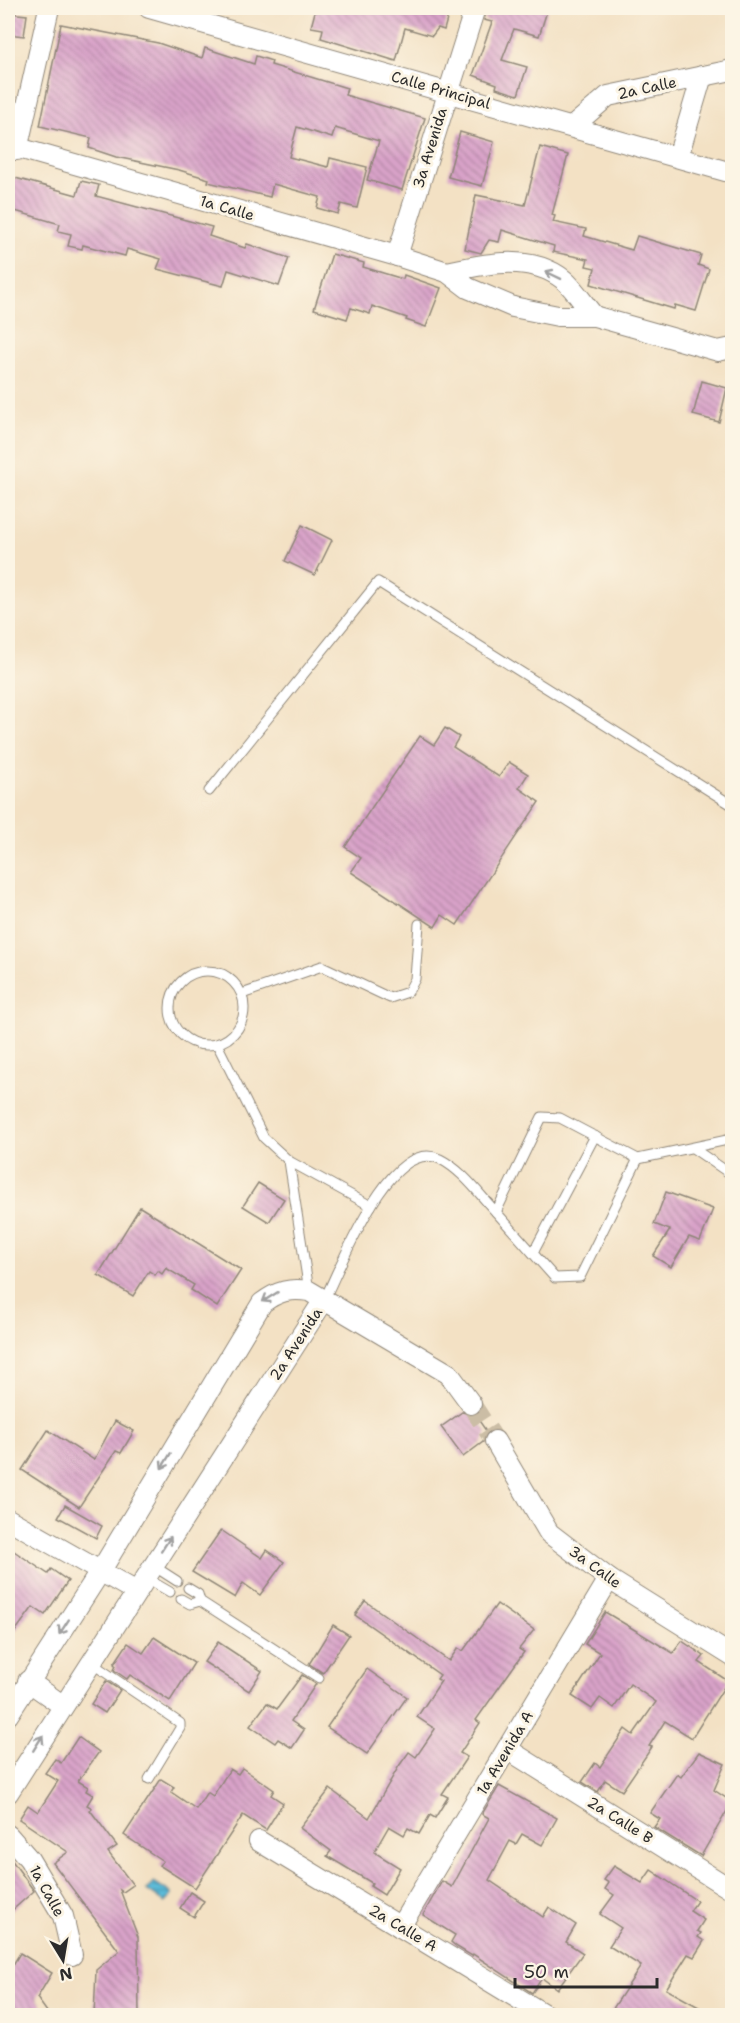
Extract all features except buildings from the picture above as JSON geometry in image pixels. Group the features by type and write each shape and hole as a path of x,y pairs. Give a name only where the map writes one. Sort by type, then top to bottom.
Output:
{"street":[{"path":"12,148 49,8"},
{"name":"Calle Principal","path":"149,8 732,173"},
{"name":"3a Avenida","path":"397,256 475,8"},
{"name":"2a Calle","path":"572,127 608,96 732,70"},
{"path":"678,157 702,76"},
{"name":"1a Calle","path":"12,148 397,256 447,272 468,288 513,307 558,315 594,316 718,351 732,348"},
{"name":"1a Calle","path":"447,272 491,263 531,264 564,280 594,316"},
{"name":"2a Avenida","path":"8,1715 100,1572 262,1302 275,1293 293,1289 317,1295 144,1578 8,1793"},
{"path":"317,1295 449,1374 471,1404"},
{"name":"3a Calle","path":"495,1441 549,1533 609,1579 732,1656"},
{"path":"8,1519 100,1572 144,1578"},
{"name":"1a Avenida A","path":"400,1927 609,1579"},
{"path":"28,1682 62,1706"},
{"name":"2a Calle B","path":"507,1749 732,1890"},
{"name":"1a Calle","path":"8,1836 29,1859 63,1916 72,1955"},
{"name":"2a Calle A","path":"259,1841 547,2016"}],"lane":[{"path":"209,791 378,582 732,805"},
{"path":"242,994 322,966 390,998 408,992 415,979 419,924"},
{"path":"213,971 235,983 242,994 244,1012 237,1030 228,1039 217,1044 193,1042 183,1036 171,1016 173,993 189,975 213,971"},
{"path":"217,1044 264,1138 289,1161 370,1206"},
{"path":"496,1212 542,1118 560,1118 638,1159 694,1149 732,1139"},
{"path":"533,1253 595,1136"},
{"path":"694,1149 732,1175"},
{"path":"317,1295 393,1172 413,1158 437,1157 455,1168 555,1278 580,1277 638,1159"},
{"path":"289,1161 317,1295"},
{"path":"144,1578 177,1581"},
{"path":"144,1578 170,1592"},
{"path":"188,1588 198,1594 200,1601 319,1678"},
{"path":"181,1599 190,1604 200,1601"},
{"path":"90,1662 180,1724 180,1728 149,1779"}],"water":[{"path":"154,1882 172,1894 165,1903 147,1890"}],"tunnel":[{"path":"471,1404 495,1441"}]}
